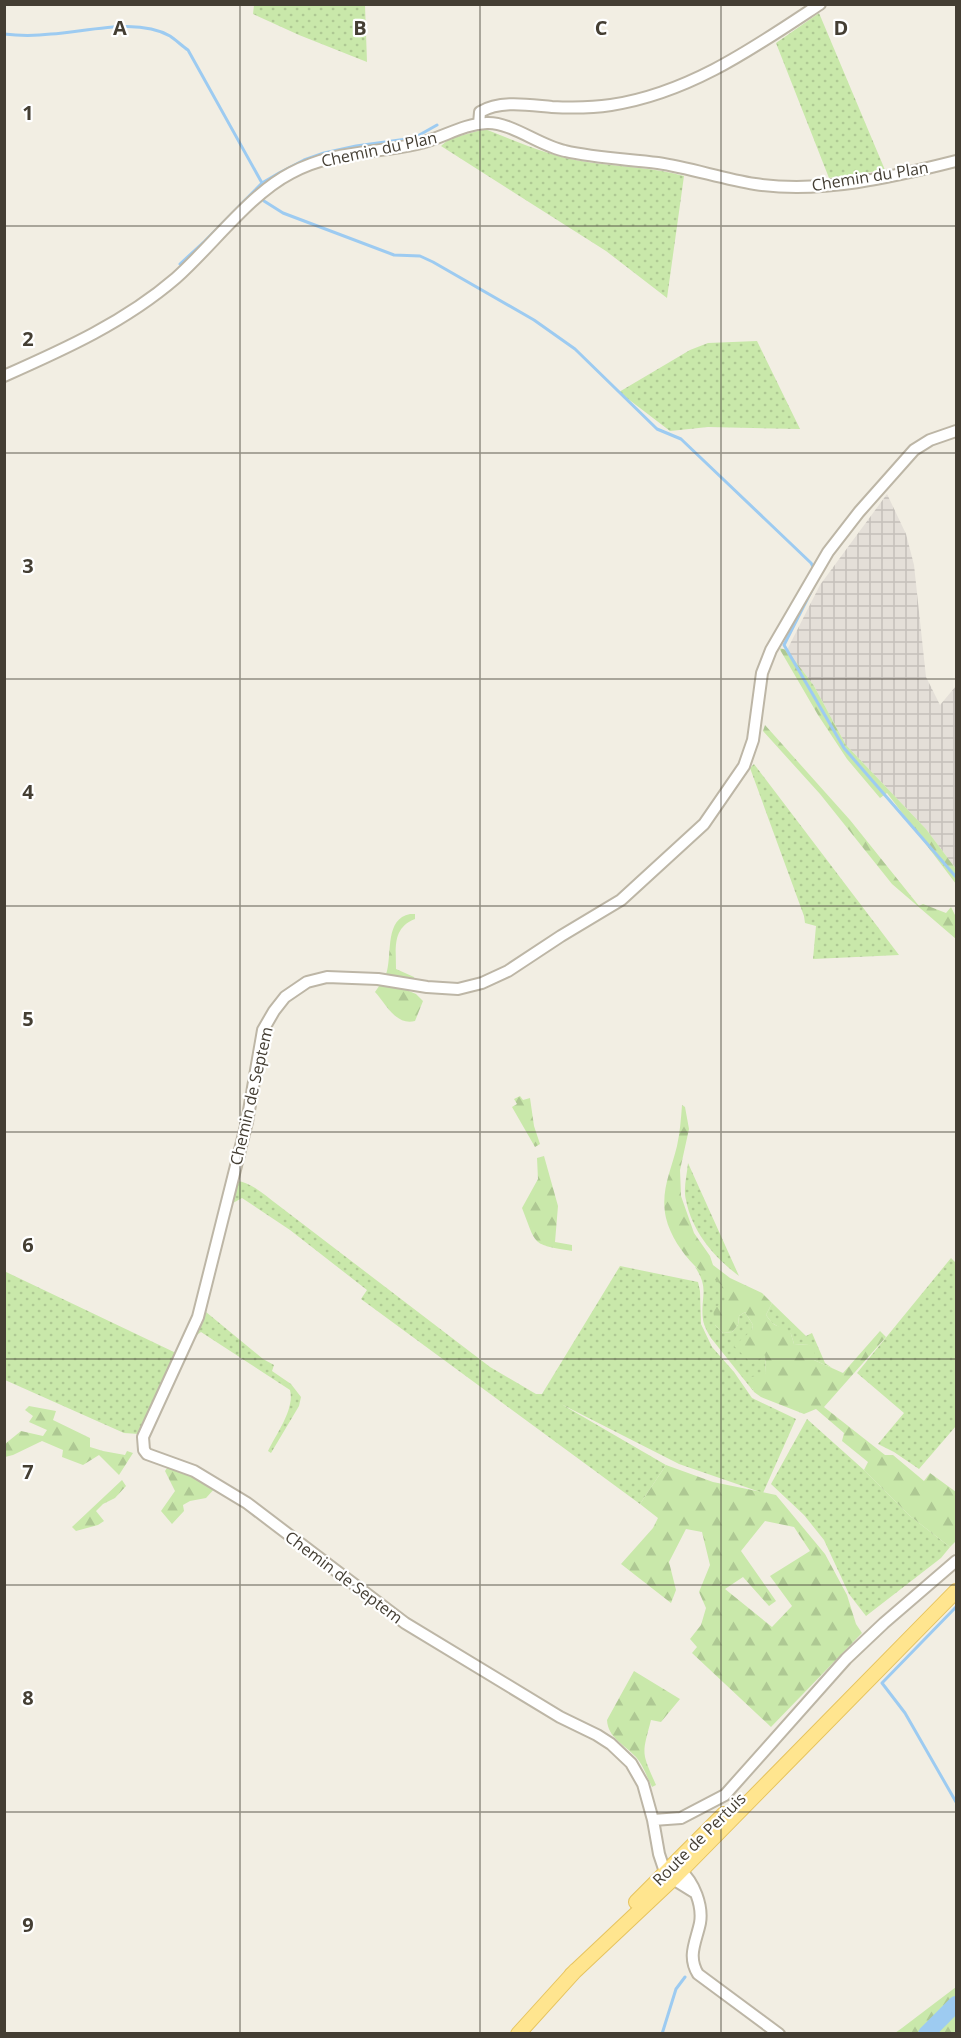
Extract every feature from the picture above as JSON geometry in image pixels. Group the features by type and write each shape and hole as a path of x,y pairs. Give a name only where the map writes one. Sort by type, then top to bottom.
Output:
{"main road":[{"name":"Route de Pertuis","path":"518,2034 571,1975 957,1591"}],"street":[{"path":"479,124 480,112 493,106 585,108 634,101 668,92 707,74 820,4"},
{"name":"Chemin du Plan","path":"4,376 80,342 151,298 196,260 262,192 291,173 326,157 420,143 479,124 490,123 504,126 546,146 565,151 659,164 774,186 806,186 878,178 957,161"},
{"name":"Chemin de Septem","path":"673,1873 659,1854 647,1795 637,1771 611,1744 560,1717 405,1623 247,1503 194,1471 147,1454 144,1450 143,1437 198,1317 247,1122 262,1030 285,997 307,982 327,977 378,979 427,987 458,988 482,983 508,970 621,900 704,824 744,766 753,740 758,695 768,657 813,574 828,552 859,512 914,450 930,440 957,431"},
{"path":"653,1820 681,1818 725,1795 846,1659 957,1561"},
{"path":"673,1873 694,1892 700,1915 693,1946 692,1959 695,1969 703,1980 779,2034"}],"shaded area":[{"path":"887,494 906,534 914,565 926,677 940,705 956,686 956,869 926,829 846,745 814,686 787,650 820,585"}],"green space":[{"path":"254,5 365,5 367,62 253,14"},
{"path":"819,13 885,170 829,178 776,43"},
{"path":"485,129 561,157 684,176 667,298 606,251 441,146 449,139"},
{"path":"757,341 800,429 708,427 670,431 619,392 690,350 708,343"},
{"path":"779,648 787,650 814,686 846,745 926,829 956,869 956,884 887,793 880,798 847,759"},
{"path":"765,725 850,820 919,906 923,904 946,913 951,907 956,917 956,939 892,884 820,794 763,731"},
{"path":"754,764 899,955 813,959 816,926 805,923 750,768"},
{"path":"415,914 415,919 402,928 397,939 396,969 414,977 415,981 403,981 404,989 416,994 423,1001 415,1021 408,1022 392,1013 375,992 387,971 393,929 402,917"},
{"path":"520,1096 523,1100 530,1098 534,1126 540,1144 535,1147 512,1107 517,1104 514,1099"},
{"path":"682,1105 685,1107 689,1129 680,1170 681,1196 694,1233 710,1256 713,1265 730,1278 762,1293 772,1303 766,1315 776,1325 784,1326 791,1334 794,1344 809,1345 815,1348 814,1360 843,1373 880,1331 886,1337 824,1407 885,1455 893,1455 924,1481 930,1473 956,1492 956,1541 950,1547 910,1516 864,1470 868,1462 842,1441 844,1433 816,1409 804,1414 754,1392 748,1378 766,1373 765,1355 752,1364 734,1346 752,1330 753,1325 745,1312 739,1316 738,1325 732,1332 723,1333 715,1325 713,1309 728,1299 726,1292 719,1283 694,1265 685,1255 673,1237 666,1218 665,1190 678,1141"},
{"path":"544,1156 558,1206 555,1242 572,1245 572,1251 549,1247 537,1241 530,1230 522,1208 538,1179 537,1158"},
{"path":"688,1163 739,1276 713,1252 693,1223 685,1196"},
{"path":"237,1181 258,1190 490,1367 536,1394 542,1394 620,1266 698,1282 701,1324 712,1347 734,1372 752,1398 796,1419 763,1493 679,1464 561,1404 666,1465 640,1504 361,1299 367,1290 290,1230 242,1198 233,1203 230,1209 206,1312 263,1359 274,1365 272,1371 291,1384 301,1397 299,1406 271,1453 268,1451 290,1405 290,1390 201,1332 182,1361"},
{"path":"951,1258 956,1263 956,1426 919,1469 878,1444 904,1413 857,1373"},
{"path":"695,1267 721,1284 728,1294 726,1305 715,1325 723,1333 732,1332 738,1325 739,1316 745,1312 753,1325 752,1330 765,1354 766,1373 752,1388 754,1392 706,1329 702,1312 702,1281"},
{"path":"4,1271 176,1353 139,1434 124,1433 5,1380"},
{"path":"772,1303 806,1336 812,1333 825,1363 832,1368 814,1360 809,1345 794,1344 791,1334 772,1323 766,1315"},
{"path":"29,1406 56,1411 53,1420 90,1438 90,1447 125,1455 127,1451 133,1453 119,1475 99,1455 83,1465 62,1457 63,1450 42,1441 5,1457 5,1444 21,1431 43,1436 47,1430 29,1422 33,1416 25,1410"},
{"path":"807,1419 864,1470 910,1516 950,1547 941,1558 866,1616 849,1594 824,1540 804,1515 771,1484"},
{"path":"169,1465 216,1487 206,1498 183,1505 184,1511 172,1524 161,1511 175,1491 165,1471"},
{"path":"666,1465 713,1482 776,1495 825,1554 847,1595 856,1624 862,1633 771,1727 692,1653 697,1647 690,1639 701,1625 706,1608 699,1592 710,1565 702,1532 686,1529 669,1562 676,1590 671,1603 621,1564 653,1528 658,1518 640,1504","holes":["765,1521 794,1527 810,1551 770,1576 792,1606 772,1627 725,1589 743,1577 769,1606 776,1601 741,1551"]},
{"path":"122,1480 126,1486 115,1498 103,1504 96,1511 104,1521 76,1531 72,1527"},
{"path":"634,1671 680,1699 661,1722 651,1720 644,1753 656,1785 652,1787 638,1760 610,1732 607,1720"},
{"path":"956,1987 956,2033 895,2033 902,2028"}],"waterway":[{"path":"4,34 39,35 127,26 157,30 170,36 188,50 262,183"},
{"path":"180,264 262,183 279,173 324,153 414,138 437,125"},
{"path":"264,201 283,213 394,255 420,256 534,320 575,349 657,429 681,439 811,563 815,570"},
{"path":"819,576 784,645 844,748 956,877"},
{"path":"956,1607 882,1683 905,1713 956,1802"},
{"path":"662,2034 676,1989 685,1977"},
{"path":"926,2034 956,2004"}]}
